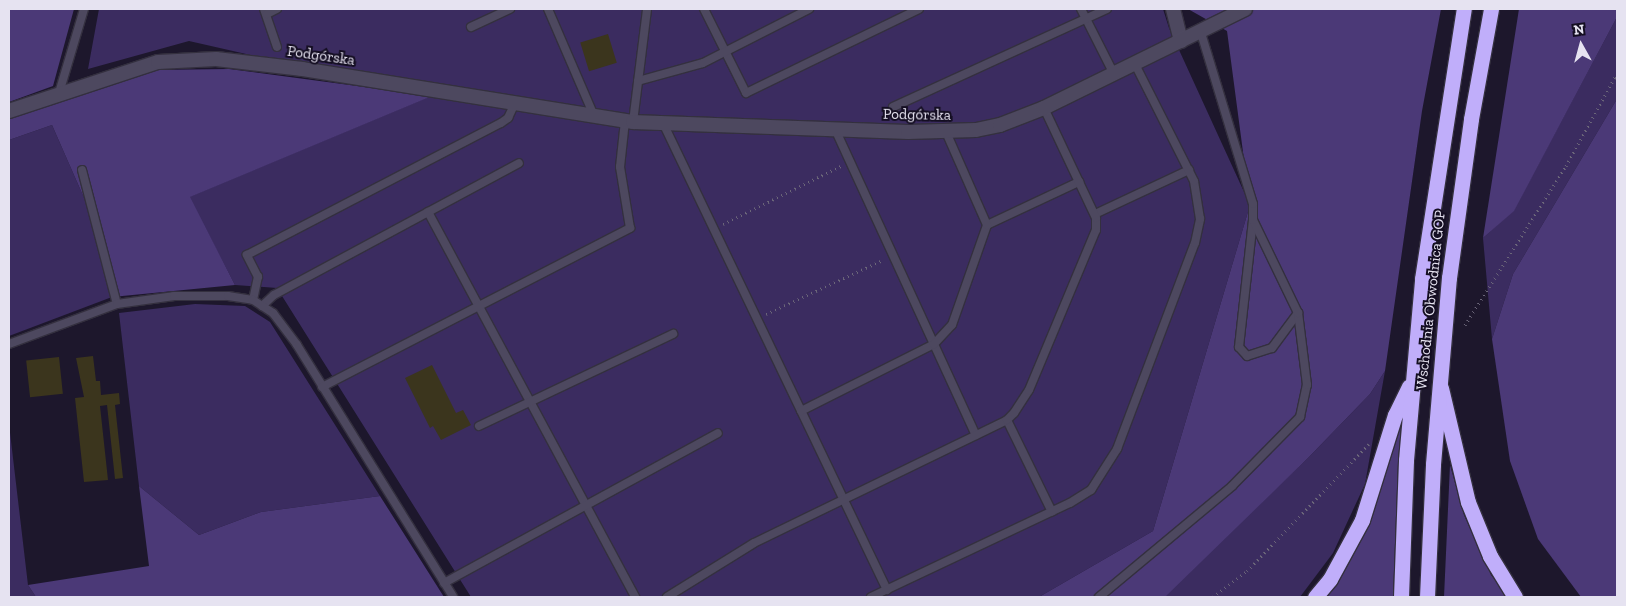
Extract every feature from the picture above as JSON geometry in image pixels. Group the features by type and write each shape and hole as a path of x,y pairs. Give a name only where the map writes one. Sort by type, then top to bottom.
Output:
{"highway":[{"name":"Wschodnia Obwodnica GOP","path":"1401,597 1412,379 1437,173 1464,9"},
{"name":"Wschodnia Obwodnica GOP","path":"1427,597 1439,382 1464,168 1491,9"},
{"path":"1315,597 1330,579 1358,528 1370,501 1395,415 1412,379"},
{"path":"1439,382 1450,417 1457,463 1468,502 1490,556 1515,597"}],"street":[{"path":"1173,9 1182,40"},
{"name":"Podgórska","path":"9,111 158,62 216,59 629,121 946,132 1000,125 1044,108 1113,72 1201,33 1245,9"}],"lane":[{"path":"59,93 84,9"},
{"path":"277,9 266,11 277,48"},
{"path":"471,27 510,9"},
{"path":"548,9 594,116"},
{"path":"322,387 479,308 488,299 630,228 620,167 638,81 647,9"},
{"path":"704,9 723,52 746,94 919,9"},
{"path":"638,81 703,63 809,9"},
{"path":"1081,9 1113,72"},
{"path":"893,107 1107,9"},
{"path":"1201,33 1253,204 1253,220 1239,347 1247,356 1272,348 1298,313"},
{"path":"871,597 1052,512 1091,490 1117,449 1195,242 1200,219 1199,199 1188,170 1134,62"},
{"path":"253,300 258,276 247,254 501,123 508,118 515,103"},
{"path":"667,597 754,543 1007,420 1029,390 1096,230 1095,214 1044,108"},
{"path":"663,123 887,590"},
{"path":"835,129 976,435"},
{"path":"801,411 934,344 952,325 987,225 946,132"},
{"path":"262,306 274,295 520,163"},
{"path":"82,170 117,304"},
{"path":"1095,214 1188,170"},
{"path":"987,225 1079,182"},
{"path":"428,212 635,597"},
{"path":"1099,597 1232,486 1300,417 1307,385 1298,313 1253,220"},
{"path":"9,344 117,304 174,296 228,296 253,300 273,313 297,344 453,597"},
{"path":"479,426 673,334"},
{"path":"1007,420 1052,512"},
{"path":"444,583 718,433"}],"path":[{"path":"1465,325 1566,166 1615,77 1617,78"},
{"path":"714,229 850,162"},
{"path":"757,319 893,255"},
{"path":"1213,597 1247,570 1367,447"}],"shaded area":[{"path":"9,9 74,9 53,86 9,102"},
{"path":"99,9 1163,9 1169,28 1250,205 1153,531 1039,597 471,597 277,288 235,285 189,197 431,96 189,41 88,69"},
{"path":"1188,9 1441,9 1422,111 1385,371 1370,394 1309,457 1165,597 1039,597 1153,531 1250,205 1227,31"},
{"path":"1519,9 1617,9 1617,17 1514,211 1483,238"},
{"path":"1617,17 1617,99 1513,274 1492,339 1483,238 1514,210"},
{"path":"229,69 432,96 190,197 235,285 112,297 88,207 52,125 9,140 9,119 153,70"},
{"path":"1617,99 1617,597 1581,597 1538,539 1510,461 1492,339 1513,274"},
{"path":"52,125 88,207 112,297 9,336 9,140"},
{"path":"195,304 245,306 270,322 380,496 261,512 199,535 139,486 119,313"},
{"path":"1385,371 1365,484 1333,553 1300,597 1162,597 1309,457 1370,394"},
{"path":"9,424 28,585 36,597 9,597"},
{"path":"1404,428 1395,597 1323,597 1395,429"},
{"path":"1450,465 1464,515 1491,575 1509,597 1444,597"},
{"path":"139,486 199,535 261,512 380,496 444,597 36,597 28,585 149,566"}],"building":[{"path":"608,34 617,63 589,71 580,42"},
{"path":"93,356 96,381 100,381 101,395 119,393 120,404 115,405 123,478 115,479 107,405 100,406 108,480 84,482 75,398 84,397 76,358"},
{"path":"59,357 63,394 30,397 26,360"},
{"path":"432,365 456,413 463,410 471,425 441,440 433,426 430,428 405,378"}]}
